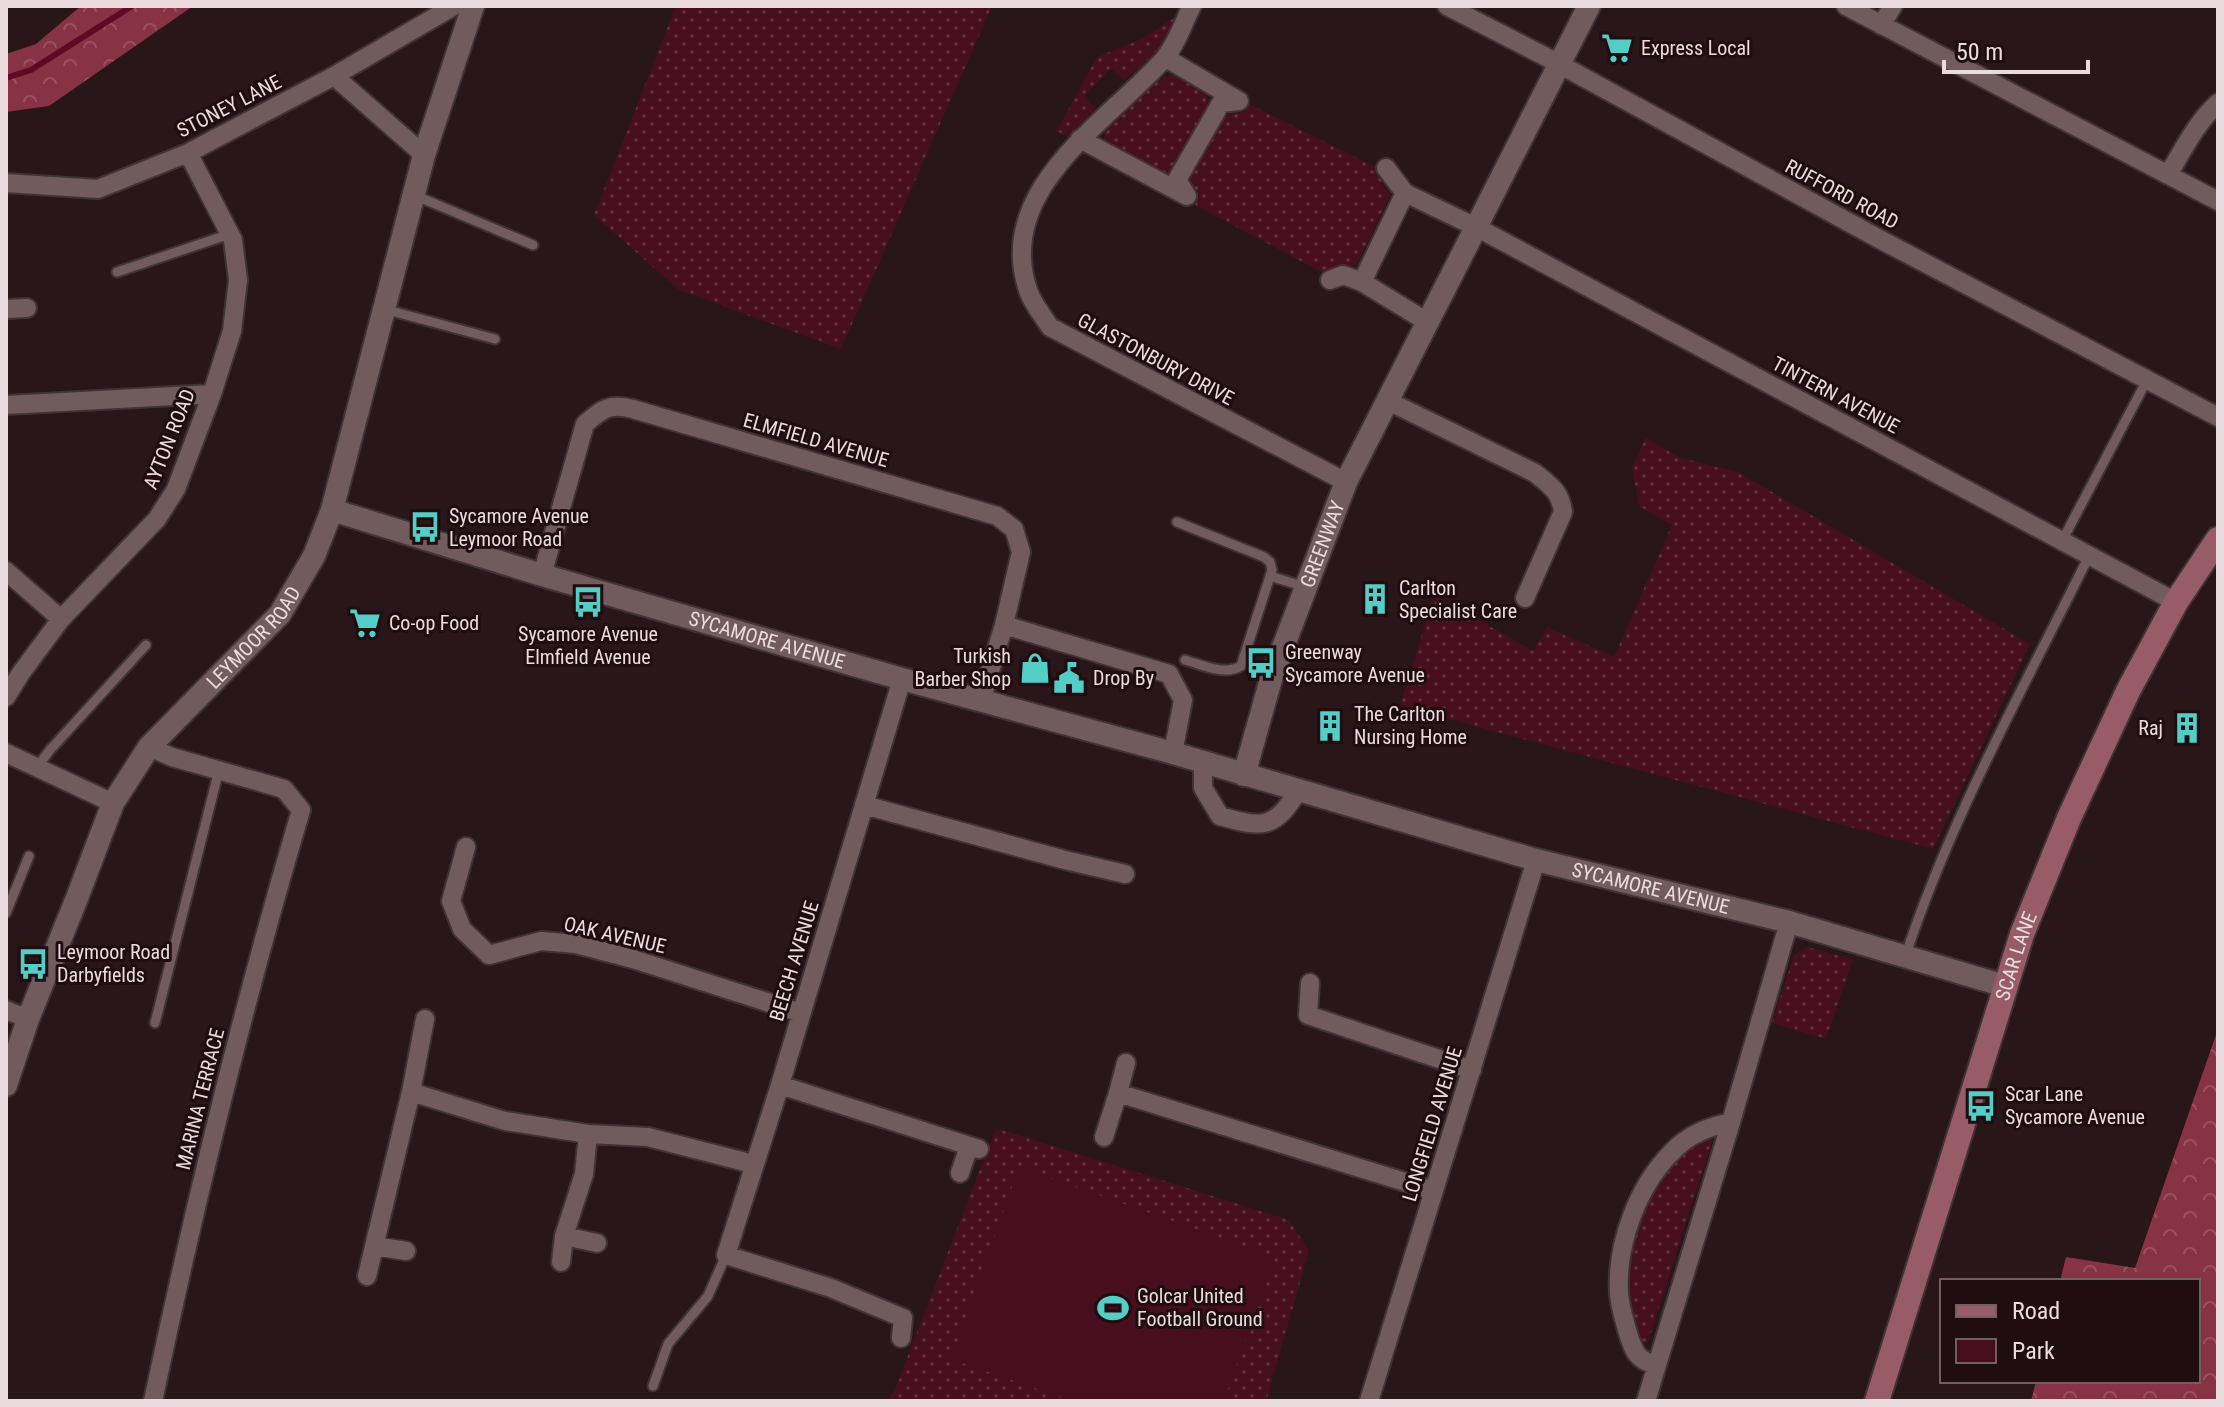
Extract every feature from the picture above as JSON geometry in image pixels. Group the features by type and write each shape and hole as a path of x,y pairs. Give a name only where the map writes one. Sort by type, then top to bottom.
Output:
{"main road":[{"name":"SCAR LANE","path":"1877,1401 2022,934 2069,818 2128,691 2176,602 2218,539"}],"street":[{"name":"GLASTONBURY DRIVE","path":"1192,6 1166,58 1080,139 1048,179 1025,221 1021,254 1028,292 1050,327 1346,482"},
{"name":"RUFFORD ROAD","path":"1447,6 1883,241 2147,380 2215,412"},
{"name":"GREENWAY","path":"1244,775 1271,679 1346,482 1589,6"},
{"path":"1846,6 2218,201"},
{"path":"1881,25 1893,6"},
{"name":"STONEY LANE","path":"6,183 98,189 188,153 466,10"},
{"name":"LEYMOOR ROAD","path":"6,1085 28,1019 113,803 149,747 280,614 314,556 332,510 424,155 466,10"},
{"path":"1080,139 1187,196 1177,180 1221,103 1239,101 1166,58"},
{"path":"334,76 424,155"},
{"path":"2168,175 2197,127 2218,103"},
{"name":"AYTON ROAD","path":"6,697 61,619 157,519 176,489 212,394 232,331 238,280 233,240 188,153"},
{"path":"1386,168 1405,193 1476,227"},
{"path":"1362,282 1405,193"},
{"name":"TINTERN AVENUE","path":"1476,227 2176,602"},
{"path":"1330,280 1343,275 1362,282 1429,323"},
{"path":"6,309 27,308"},
{"path":"6,405 212,394"},
{"path":"1388,401 1535,473 1556,490 1563,512 1525,598"},
{"name":"ELMFIELD AVENUE","path":"542,575 585,424 603,409 622,407 997,516 1014,529 1021,552 1004,625 981,701"},
{"name":"SYCAMORE AVENUE","path":"332,510 542,575 1173,753 1536,860 1789,922 2005,986"},
{"path":"6,571 61,619"},
{"path":"1004,625 1169,674 1183,700 1173,753"},
{"name":"BEECH AVENUE","path":"726,1255 902,679"},
{"path":"149,747 219,770"},
{"path":"6,753 113,803"},
{"path":"1203,763 1203,788 1220,816 1251,825 1268,822 1286,810 1298,791"},
{"name":"MARINA TERRACE","path":"153,1401 196,1204 264,936 301,810 284,789 219,770"},
{"path":"864,805 1125,874"},
{"name":"OAK AVENUE","path":"466,847 451,901 462,929 489,955 541,941 576,944 801,1013"},
{"name":"LONGFIELD AVENUE","path":"1369,1401 1536,860"},
{"path":"1646,1401 1789,922"},
{"path":"1310,983 1308,1015 1472,1070"},
{"path":"6,1010 28,1019"},
{"path":"367,1276 411,1092 425,1019"},
{"path":"1104,1137 1126,1063"},
{"path":"780,1085 974,1147 960,1173"},
{"path":"411,1092 505,1121 588,1134 648,1137 753,1164"},
{"path":"1118,1093 1434,1191"},
{"path":"1656,1365 1645,1362 1635,1353 1619,1296 1620,1270 1630,1222 1642,1194 1671,1152 1691,1135 1710,1126 1731,1122"},
{"path":"561,1262 564,1236 584,1174 588,1134"},
{"path":"564,1236 597,1243"},
{"path":"375,1246 406,1251"},
{"path":"726,1255 831,1288 903,1318 901,1338"}],"lane":[{"path":"414,195 533,245"},
{"path":"117,272 230,234"},
{"path":"384,309 495,339"},
{"path":"2062,541 2147,380"},
{"path":"1177,522 1264,557 1270,562 1272,570 1241,666 1232,672 1185,660"},
{"path":"1905,957 1924,901 1965,803 2089,556"},
{"path":"1270,576 1306,587"},
{"path":"37,767 146,645"},
{"path":"155,1023 219,770"},
{"path":"6,913 29,856"},
{"path":"653,1386 668,1344 708,1296 726,1255"}],"green space":[{"path":"81,6 193,6 49,106 6,112 6,54 36,44"},
{"path":"676,6 992,6 841,349 679,290 594,215"},
{"path":"1174,18 1161,45 1140,67 1124,80 1111,68 1084,96 1095,109 1068,137 1057,131 1097,57 1140,40"},
{"path":"1171,75 1207,94 1208,110 1174,172 1163,176 1105,148 1103,140 1109,125 1158,80"},
{"path":"1249,104 1385,172 1381,183 1390,195 1357,264 1340,268 1333,278 1195,205 1199,196 1190,184 1191,171 1225,115 1244,112"},
{"path":"1646,438 1681,458 1738,472 2030,644 1933,849 1400,706 1434,595 1533,651 1547,627 1614,657 1672,525 1639,506 1632,467"},
{"path":"1807,947 1853,959 1826,1039 1772,1023 1794,955"},
{"path":"2218,1029 2218,1401 2031,1401 2036,1383 2200,1383 2200,1279 2060,1279 2066,1257 2135,1268"},
{"name":"Golcar United Football Ground","path":"996,1128 1289,1220 1309,1251 1266,1401 888,1401"},
{"path":"1706,1135 1712,1141 1648,1342 1639,1342 1625,1308 1630,1243 1653,1186 1677,1155"},
{"name":"Golcar United Football Ground","path":"1019,1167 1275,1257 1224,1401 1072,1401 951,1359"}],"waterway":[{"path":"6,78 31,70 132,6"}],"place":[{"name":"Express Local","path":"1617,48"},
{"name":"Sycamore Avenue Leymoor Road","path":"425,527"},
{"name":"Carlton Specialist Care","path":"1375,599"},
{"name":"Sycamore Avenue Elmfield Avenue","path":"588,602"},
{"name":"Co-op Food","path":"365,623"},
{"name":"Greenway Sycamore Avenue","path":"1261,663"},
{"name":"Turkish Barber Shop","path":"1035,668"},
{"name":"Drop By","path":"1069,678"},
{"name":"The Carlton Nursing Home","path":"1330,726"},
{"name":"Raj","path":"2187,728"},
{"name":"Leymoor Road Darbyfields","path":"33,964"},
{"name":"Scar Lane Sycamore Avenue","path":"1981,1106"},
{"name":"Golcar United Football Ground","path":"1113,1308"}]}
